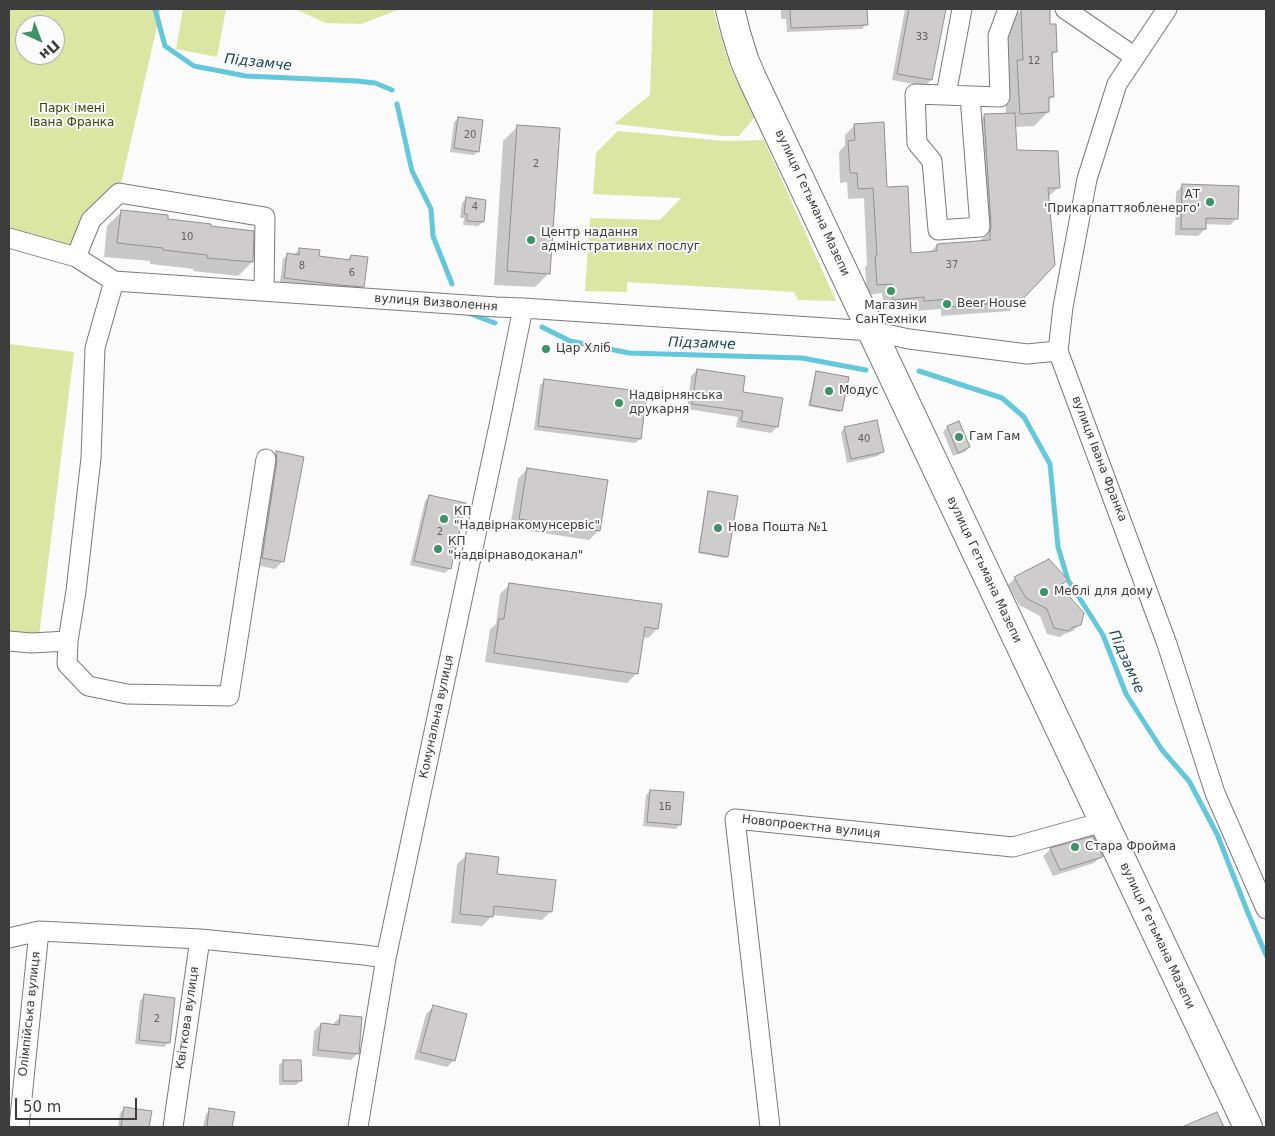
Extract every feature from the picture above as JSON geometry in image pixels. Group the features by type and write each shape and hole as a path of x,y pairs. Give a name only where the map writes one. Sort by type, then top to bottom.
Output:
{"main road":[{"name":"вулиця Гетьмана Мазепи","path":"730,9 736,33 752,78 1248,1127"}],"street":[{"path":"946,95 962,9"},
{"path":"970,96 980,227 938,230 932,161 918,144 915,94 1000,96 998,36 1008,9"},
{"path":"1065,9 1134,57"},
{"name":"вулиця Івана Франка","path":"1167,9 1117,84 1087,179 1063,307 1058,351 1167,644 1215,793 1266,909"},
{"path":"76,256 92,220 119,193 265,217 264,291"},
{"name":"вулиця Визволення","path":"9,238 76,256 114,281 872,331 909,339 1027,354 1058,351"},
{"path":"114,281 95,348 91,458 76,591 68,641 67,664 88,686 127,694 229,696 266,459"},
{"name":"Комунальна вулиця","path":"358,1127 386,958 523,308"},
{"path":"9,641 31,643 68,641"},
{"name":"Новопроектна вулиця","path":"770,1127 736,819 1013,847 1103,822"},
{"path":"9,938 39,931 200,939 386,958"},
{"name":"Олімпійська вулиця","path":"19,1127 39,931"},
{"name":"Квіткова вулиця","path":"173,1127 200,939"}],"green space":[{"name":"Парк імені Івана Франка","path":"9,9 161,9 119,193 76,257 9,236"},
{"path":"183,9 226,9 217,57 176,49"},
{"path":"295,9 400,9 361,24 326,23"},
{"path":"653,9 713,9 729,64 755,117 739,136 722,136 614,124 650,95"},
{"path":"618,131 724,141 764,140 836,301 798,300 794,292 627,282 627,292 585,291 590,218 660,220 681,198 593,194 596,153"},
{"path":"9,344 74,352 38,645 9,641"}],"building":[{"path":"790,9 867,9 868,25 791,28"},
{"path":"909,9 946,9 932,80 897,74"},
{"path":"1021,9 1050,9 1050,24 1056,24 1057,52 1052,52 1054,97 1049,97 1049,112 1020,114 1017,60 1023,60"},
{"path":"1015,113 1017,150 1058,151 1060,188 1048,188 1055,265 1021,301 951,307 950,299 924,301 924,297 893,300 892,284 877,285 873,188 858,189 857,173 850,173 848,141 855,140 854,124 884,122 887,187 908,186 911,253 937,251 937,244 990,240 991,226 984,114"},
{"path":"458,117 483,120 479,152 454,148"},
{"path":"517,125 560,128 550,274 507,271"},
{"name":"АТ 'Прикарпаттяобленерго'","path":"1182,184 1239,186 1238,219 1206,218 1206,229 1181,229"},
{"path":"466,197 486,200 484,222 467,221 467,214 464,214"},
{"path":"121,210 168,215 168,219 254,231 253,262 207,258 207,255 117,243"},
{"path":"299,248 320,250 319,256 350,260 351,255 368,257 364,287 284,278 287,253 299,255"},
{"path":"697,369 745,376 743,392 783,398 778,427 741,421 743,411 692,404"},
{"name":"Модус","path":"816,371 849,377 842,411 810,405"},
{"path":"544,379 647,392 641,439 538,426"},
{"path":"877,420 884,452 851,459 844,427"},
{"name":"Гам Гам","path":"959,421 970,447 958,453 947,426"},
{"path":"276,451 304,457 284,562 262,558 277,461"},
{"path":"527,468 608,480 600,531 519,519"},
{"name":"Нова Пошта №1","path":"708,491 738,496 728,557 699,552"},
{"path":"429,495 466,503 451,569 414,561"},
{"name":"Меблі для дому","path":"1049,559 1068,580 1060,586 1084,613 1081,625 1073,627 1068,631 1054,628 1047,609 1026,598 1014,577"},
{"path":"509,583 662,604 658,629 645,627 638,674 494,653 499,619 504,619"},
{"path":"650,790 684,792 681,825 647,822"},
{"name":"Стара Фройма","path":"1093,836 1103,857 1060,870 1050,848"},
{"path":"466,853 499,857 497,874 556,880 552,912 494,906 493,917 460,914"},
{"path":"144,994 175,998 170,1043 139,1040"},
{"path":"433,1005 467,1014 455,1061 420,1052"},
{"path":"340,1015 362,1017 359,1054 318,1050 321,1023 339,1025"},
{"path":"283,1060 301,1060 302,1081 283,1081"},
{"path":"124,1107 152,1111 149,1127 121,1127"},
{"path":"209,1108 235,1112 232,1127 207,1127"},
{"path":"1217,1112 1224,1127 1182,1127"}],"waterway":[{"name":"Підзамче","path":"155,9 165,46 194,66 246,76 375,83 392,90"},
{"name":"Підзамче","path":"397,104 412,171 431,209 433,236 452,284"},
{"name":"Підзамче","path":"468,313 495,323"},
{"name":"Підзамче","path":"542,327 570,341 629,353 802,358 866,370"},
{"name":"Підзамче","path":"919,371 1002,398 1024,417 1050,464 1058,547 1068,580 1103,635 1126,694 1162,750 1189,781 1217,834 1266,955"}],"place":[{"name":"АТ 'Прикарпаттяобленерго'","path":"1210,202"},
{"name":"Центр надання адміністративних послуг","path":"531,240"},
{"name":"Магазин СанТехніки","path":"891,291"},
{"name":"Beer House","path":"947,304"},
{"name":"Цар Хліб","path":"546,349"},
{"name":"Модус","path":"829,391"},
{"name":"Надвірнянська друкарня","path":"619,403"},
{"name":"Гам Гам","path":"959,437"},
{"name":"КП \"Надвірнакомунсервіс\"","path":"444,519"},
{"name":"Нова Пошта №1","path":"718,528"},
{"name":"КП \"надвірнаводоканал\"","path":"438,549"},
{"name":"Меблі для дому","path":"1044,592"},
{"name":"Стара Фройма","path":"1075,847"}]}
